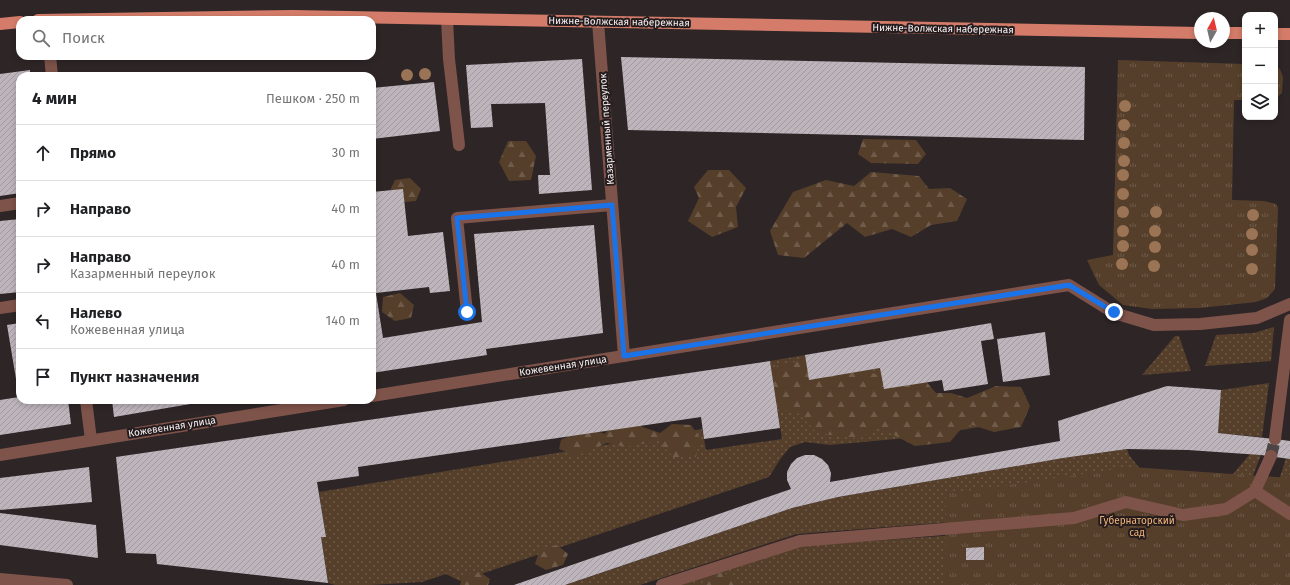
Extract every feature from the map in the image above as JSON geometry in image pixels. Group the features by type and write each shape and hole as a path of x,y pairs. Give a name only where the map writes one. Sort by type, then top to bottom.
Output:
{"main road":[{"name":"Нижне-Волжская набережная","path":"376,17 1194,33"},
{"path":"0,24 16,22"},
{"path":"1230,33 1242,34"},
{"path":"1278,34 1290,34"}],"street":[{"path":"447,18 449,59 459,145"},
{"name":"Казарменный переулок","path":"598,22 624,356"},
{"path":"50,60 52,72"},
{"path":"0,206 16,204"},
{"path":"467,312 457,218 612,205"},
{"name":"Кожевенная улица","path":"376,395 1069,285 1114,312 1154,325 1200,324 1256,318 1290,304"},
{"path":"0,308 16,306"},
{"path":"1274,438 1290,320"},
{"path":"86,404 91,440"},
{"name":"Кожевенная улица","path":"0,455 319,404"},
{"path":"662,585 800,541 1074,518 1126,502 1183,514 1226,509 1255,491 1271,456"},
{"path":"1255,491 1290,514"},
{"path":"0,579 67,585"}],"green space":[{"path":"1118,60 1242,64 1242,100 1234,100 1232,200 1264,201 1276,204 1278,208 1275,289 1267,298 1256,302 1200,308 1152,309 1123,305 1099,285 1087,260 1113,255"},
{"path":"1278,68 1283,77 1282,93 1278,96"},
{"path":"863,139 916,140 926,154 918,164 871,163 858,154"},
{"path":"508,141 526,141 536,156 531,180 509,181 499,162"},
{"path":"708,170 729,170 746,188 736,207 738,227 712,237 688,221 699,198 694,187"},
{"path":"871,172 919,176 929,189 950,188 967,199 957,221 931,225 911,237 892,229 865,237 847,223 804,258 778,255 770,231 793,192 826,180 854,186"},
{"path":"410,178 421,189 416,201 393,203 388,195 395,180"},
{"path":"400,293 414,305 411,318 395,321 382,312 383,297"},
{"path":"1274,327 1271,361 1205,366 1216,335 1254,333"},
{"path":"1175,336 1179,336 1191,371 1142,375"},
{"path":"805,355 809,380 880,368 998,424 918,437 830,445 805,442 790,447 769,477 460,581 446,574 422,582 370,585 335,585 328,583 321,537 326,537 319,492 702,429 706,450 782,439 770,361"},
{"path":"823,357 875,374 897,366 917,371 936,393 951,393 967,398 996,386 1021,387 1030,406 1021,427 994,432 966,423 950,442 915,446 878,427 860,439 817,433 799,414 771,407 767,378 778,365"},
{"path":"1269,383 1262,437 1218,433 1221,390"},
{"path":"628,422 660,433 672,424 691,425 700,438 696,457 673,457 658,441 626,447 607,443 577,456 559,449 561,440 586,427 605,434 611,423"},
{"path":"1127,449 1129,455 1142,471 1208,484 1233,474 1250,454 1261,455 1252,478 976,520 797,534 640,585 566,585 792,508 838,497 1063,458"},
{"path":"1286,458 1290,459 1290,499 1276,490"},
{"name":"Губернаторский сад","path":"1131,467 1290,478 1290,585 945,585 946,494"},
{"path":"999,532 1290,570 1290,585 681,585 800,546"},
{"path":"557,545 568,554 563,565 546,570 535,564 540,549"},
{"path":"480,572 490,579 488,585 460,585 463,575"},
{"path":"723,572 735,580 734,585 702,585 704,577"}],"building":[{"path":"621,57 1085,67 1084,140 628,130"},
{"path":"582,59 592,190 539,194 538,175 550,175 545,103 491,104 493,127 471,128 466,65"},
{"path":"30,70 30,72 16,72 16,194 0,196 0,74"},
{"path":"434,82 440,131 376,139 376,88"},
{"path":"403,189 408,236 443,232 450,291 430,293 429,287 376,293 376,192"},
{"path":"16,219 16,292 0,294 0,221"},
{"path":"594,225 603,333 486,349 487,355 376,372 376,293 383,338 482,322 474,234"},
{"path":"991,323 994,339 981,341 988,384 944,391 942,380 884,389 880,368 809,380 805,355"},
{"path":"16,324 16,379 7,325"},
{"path":"1045,332 1050,375 1003,382 997,339"},
{"path":"770,361 780,428 704,439 701,417 358,467 359,476 317,482 326,537 321,537 328,583 157,564 156,554 126,553 116,457"},
{"path":"1167,386 1221,390 1218,433 1290,441 1290,459 1261,455 1188,450 1127,449 1063,458 838,497 792,508 565,585 514,585 791,489 787,480 787,472 791,464 797,458 805,455 814,455 822,459 828,465 831,473 830,482 1060,441 1058,421"},
{"path":"16,397 16,404 68,404 71,424 0,435 0,400"},
{"path":"112,404 190,404 114,417"},
{"path":"89,467 92,502 0,510 0,478"},
{"path":"0,513 96,525 98,558 0,545"},
{"path":"984,547 984,560 966,560 966,548"}],"tunnel":[{"path":"1271,456 1275,439"}],"route":[{"path":"467,312 457,218 612,205 624,356 1069,285 1114,312"}]}
